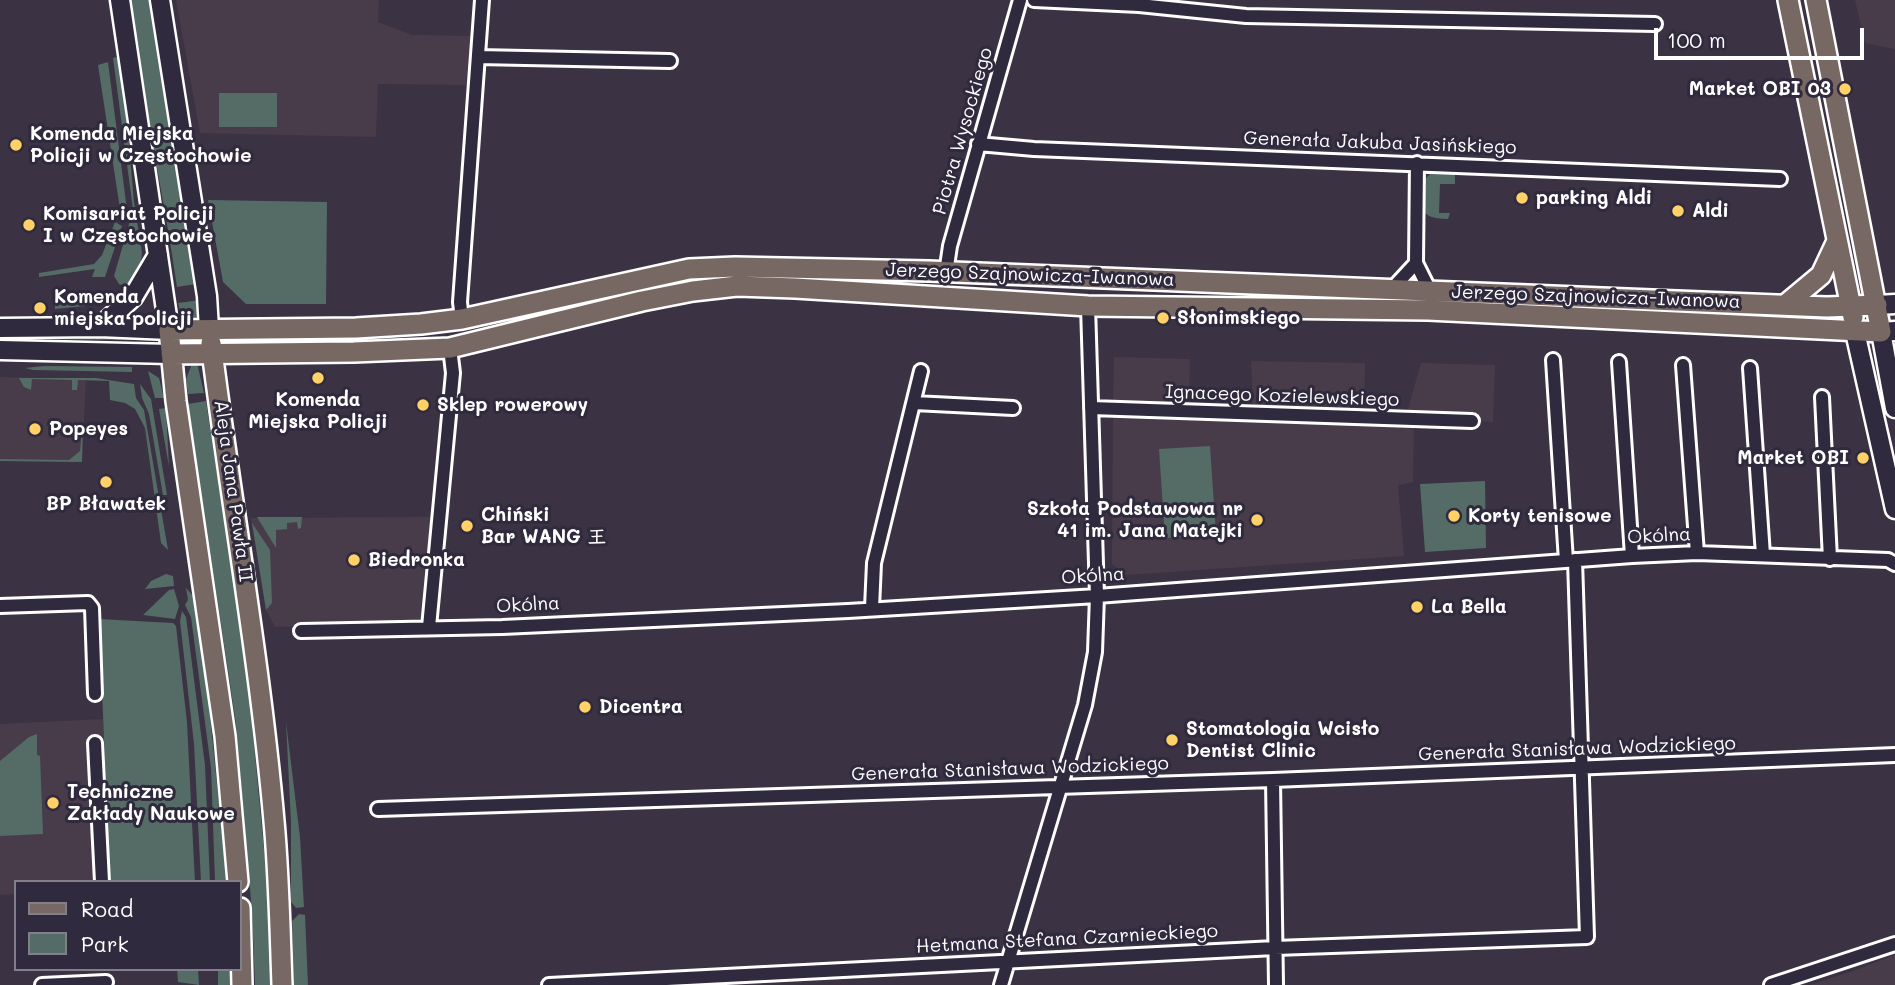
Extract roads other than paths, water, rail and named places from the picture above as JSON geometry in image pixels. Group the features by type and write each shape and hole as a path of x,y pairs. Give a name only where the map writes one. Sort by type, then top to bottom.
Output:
{"main road":[{"path":"1788,0 1856,332"},
{"path":"1816,0 1886,304 1888,332"},
{"path":"1785,305 1821,275 1837,241"},
{"name":"Jerzego Szajnowicza-Iwanowa","path":"169,330 356,328 421,324 462,319 689,269 790,267 1785,305 1886,304"},
{"name":"Jerzego Szajnowicza-Iwanowa","path":"171,354 410,351 450,348 642,301 737,286 1088,306 1428,310 1888,332"},
{"name":"Aleja Jana Pawła II","path":"209,328 267,749 274,823 282,985"},
{"path":"169,330 176,401 225,736 238,880"}],"street":[{"path":"0,328 100,327 169,330 120,0"},
{"name":"Aleja Jana Pawła II","path":"160,0 207,296 209,328"},
{"path":"462,319 460,302 482,0"},
{"name":"Piotra Wysockiego","path":"946,272 950,246 1020,0"},
{"path":"1034,0 1139,5 1246,16 1655,24"},
{"path":"478,57 670,61"},
{"name":"Generała Jakuba Jasińskiego","path":"978,144 1034,149 1780,178"},
{"path":"1417,163 1416,263 1430,290"},
{"path":"100,327 133,297 158,255"},
{"path":"1392,289 1416,263"},
{"path":"1001,985 1085,705 1095,652 1097,596 1088,306"},
{"path":"1856,332 1895,509"},
{"path":"1888,332 1895,408"},
{"path":"429,627 453,373 450,348"},
{"path":"0,350 171,354"},
{"path":"1553,360 1571,560 1582,768"},
{"path":"1619,362 1632,556"},
{"path":"1683,365 1697,553"},
{"path":"1749,368 1763,555"},
{"path":"872,608 874,563 921,371"},
{"path":"1822,397 1830,559"},
{"path":"915,402 1013,408"},
{"name":"Ignacego Kozielewskiego","path":"1091,408 1472,421"},
{"name":"Okólna","path":"301,631 502,627 848,611 1697,553 1830,559 1893,558"},
{"path":"0,606 88,603 92,608 95,694"},
{"path":"95,743 102,880"},
{"name":"Generała Stanisława Wodzickiego","path":"378,809 1273,780 1895,755"},
{"name":"Hetmana Stefana Czarnieckiego","path":"549,985 1275,948 1587,937 1582,768"},
{"path":"1273,780 1276,985"},
{"path":"1771,985 1895,944"},
{"path":"42,985 106,979"}],"place":[{"name":"Market OBI 03","path":"1845,89"},
{"name":"Komenda Miejska Policji w Częstochowie","path":"16,145"},
{"name":"parking Aldi","path":"1522,198"},
{"name":"Aldi","path":"1678,211"},
{"name":"Komisariat Policji I w Częstochowie","path":"29,225"},
{"name":"Komenda miejska policji","path":"40,308"},
{"name":"Słonimskiego","path":"1163,318"},
{"name":"Komenda Miejska Policji","path":"318,378"},
{"name":"Sklep rowerowy","path":"423,405"},
{"name":"Popeyes","path":"35,429"},
{"name":"Market OBI","path":"1863,458"},
{"name":"BP Bławatek","path":"106,482"},
{"name":"Korty tenisowe","path":"1454,516"},
{"name":"Szkoła Podstawowa nr 41 im. Jana Matejki","path":"1257,520"},
{"name":"Chiński Bar WANG 王","path":"467,526"},
{"name":"Biedronka","path":"354,560"},
{"name":"La Bella","path":"1417,607"},
{"name":"Dicentra","path":"585,707"},
{"name":"Stomatologia Wcisło Dentist Clinic","path":"1172,740"},
{"name":"Techniczne Zakłady Naukowe","path":"53,803"}]}
